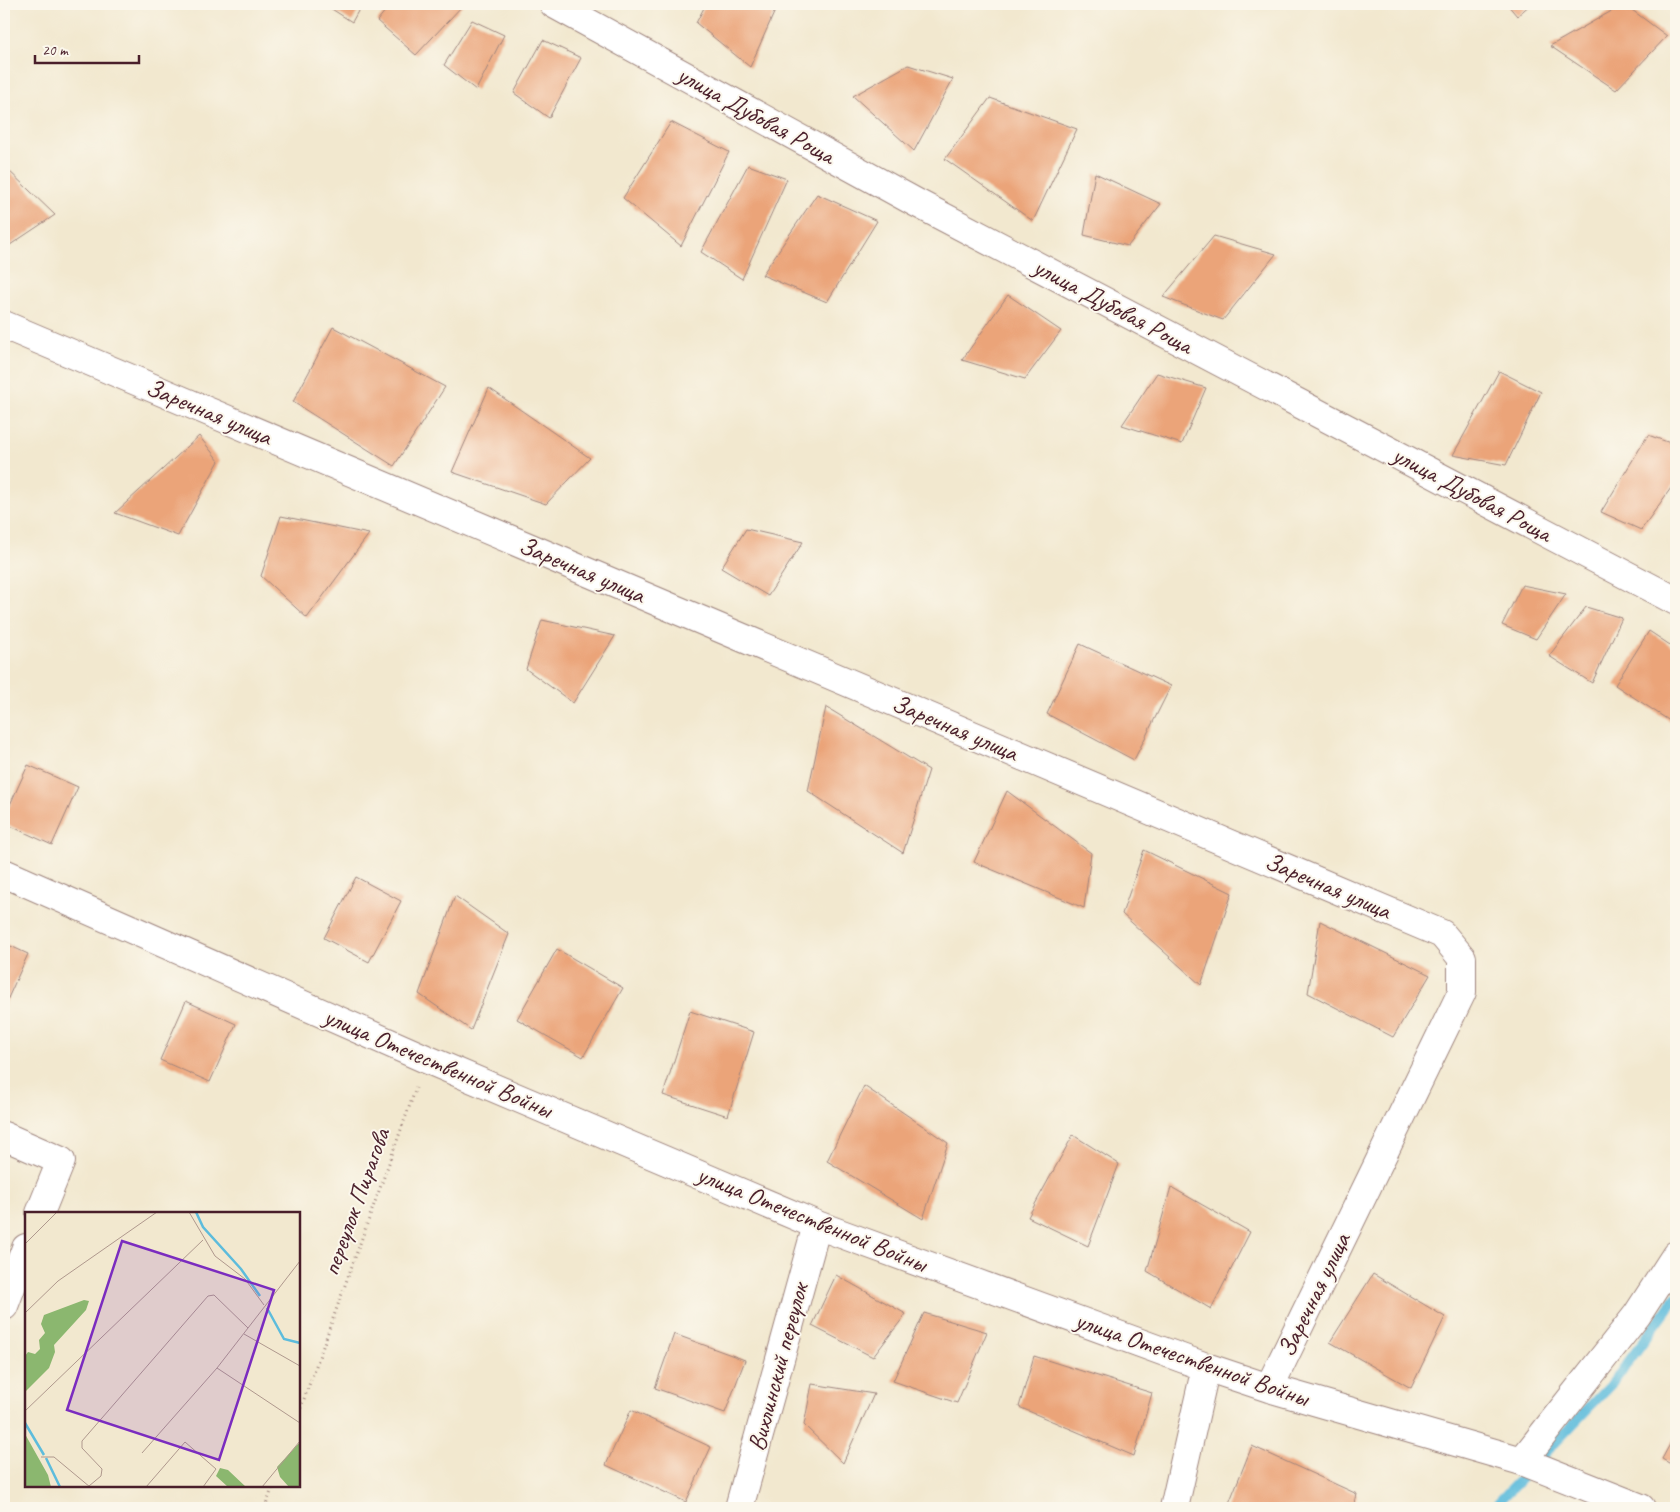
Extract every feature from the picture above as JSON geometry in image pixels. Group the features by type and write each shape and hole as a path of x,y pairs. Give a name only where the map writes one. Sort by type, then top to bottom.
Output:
{"street":[{"name":"улица Дубовая Роща","path":"554,4 916,202 1676,601"},
{"name":"Заречная улица","path":"4,325 1442,934 1462,958 1462,992 1269,1388"},
{"name":"улица Отечественной Войны","path":"4,873 426,1059 816,1225 1206,1367 1269,1388 1522,1461 1641,1508"},
{"path":"4,1136 61,1160 40,1212"},
{"name":"Вихлинский переулок","path":"739,1508 816,1225"},
{"path":"4,1306 25,1251"},
{"path":"1522,1461 1637,1315 1676,1255"},
{"path":"1174,1508 1206,1367"}],"path":[{"name":"переулок Пирагова","path":"300,1410 426,1059"},
{"path":"264,1508 273,1487"}],"building":[{"path":"324,4 362,4 352,22"},
{"path":"391,4 464,4 416,55 377,21"},
{"path":"706,4 778,4 750,67 696,23"},
{"path":"1507,4 1531,4 1517,16"},
{"path":"1624,4 1667,36 1616,90 1550,46"},
{"path":"472,20 504,35 476,90 444,65"},
{"path":"543,40 581,58 549,118 514,93"},
{"path":"908,65 953,79 914,151 853,96"},
{"path":"990,98 1077,129 1033,221 945,159"},
{"path":"671,122 729,152 681,246 623,198"},
{"path":"748,165 787,179 742,279 701,252"},
{"path":"4,166 55,215 7,247 4,245"},
{"path":"1095,173 1161,204 1128,246 1084,235"},
{"path":"817,194 877,221 827,302 762,275"},
{"path":"1214,236 1276,254 1223,320 1163,297"},
{"path":"1008,295 1061,331 1025,379 962,360"},
{"path":"333,327 445,387 394,466 293,402"},
{"path":"1499,371 1541,392 1506,465 1453,455"},
{"path":"1157,373 1206,388 1182,444 1122,425"},
{"path":"489,388 590,458 546,504 452,472"},
{"path":"1648,435 1676,445 1676,481 1641,530 1601,512"},
{"path":"199,436 219,461 178,536 115,513"},
{"path":"281,516 369,534 307,618 261,576"},
{"path":"746,529 803,542 768,596 721,568"},
{"path":"1522,585 1566,594 1536,639 1502,625"},
{"path":"1586,607 1622,618 1592,683 1549,656"},
{"path":"542,620 615,636 573,703 526,669"},
{"path":"1649,631 1676,649 1676,725 1615,685"},
{"path":"1080,644 1171,686 1134,760 1047,714"},
{"path":"826,707 929,770 903,853 808,791"},
{"path":"28,765 78,787 52,845 4,823 4,818"},
{"path":"1007,791 1091,853 1084,908 974,862"},
{"path":"1144,850 1232,893 1201,985 1122,914"},
{"path":"356,877 401,901 369,962 324,938"},
{"path":"455,896 509,934 471,1030 419,994"},
{"path":"1320,921 1430,975 1393,1037 1308,993"},
{"path":"4,943 28,954 4,1007"},
{"path":"557,949 623,988 583,1057 517,1019"},
{"path":"186,1001 236,1024 210,1082 160,1060"},
{"path":"690,1011 754,1032 728,1116 663,1095"},
{"path":"864,1086 948,1143 923,1219 827,1161"},
{"path":"1073,1135 1119,1164 1088,1246 1028,1217"},
{"path":"1171,1187 1250,1232 1211,1309 1147,1271"},
{"path":"1373,1274 1445,1317 1411,1388 1330,1342"},
{"path":"836,1275 906,1314 873,1357 812,1326"},
{"path":"924,1313 987,1332 957,1403 893,1381"},
{"path":"674,1334 745,1360 725,1413 655,1388"},
{"path":"1034,1356 1152,1393 1134,1456 1019,1407"},
{"path":"812,1384 874,1394 843,1463 804,1425"},
{"path":"631,1410 711,1447 686,1502 606,1465"},
{"path":"1676,1433 1676,1467 1662,1459"},
{"path":"1252,1446 1357,1494 1354,1508 1227,1508"}],"waterway":[{"path":"1493,1508 1615,1380 1676,1297"}]}
